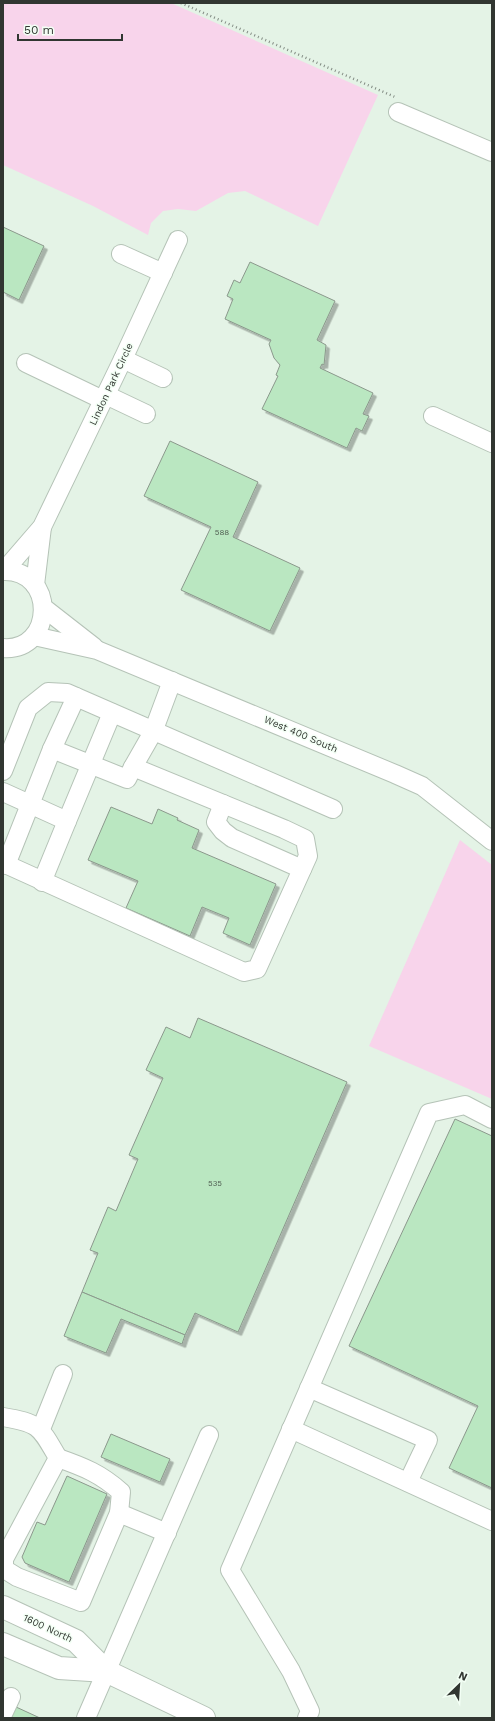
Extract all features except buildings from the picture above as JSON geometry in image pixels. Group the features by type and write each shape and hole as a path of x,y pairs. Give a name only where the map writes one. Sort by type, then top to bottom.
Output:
{"main road":[{"name":"1600 North","path":"3,1607 76,1641 106,1671 204,1718"},
{"name":"1600 North","path":"3,1644 59,1668 106,1671"}],"street":[{"path":"398,105 492,152"},
{"name":"Lindon Park Circle","path":"42,527 105,398 178,240"},
{"path":"121,254 163,273"},
{"path":"123,359 163,378"},
{"path":"26,363 105,398 146,414"},
{"path":"433,416 492,443"},
{"path":"4,650 20,646 34,636 41,624 44,608 41,595 35,585 25,576 4,571 42,527"},
{"path":"35,585 42,527"},
{"name":"West 400 South","path":"44,608 97,650"},
{"name":"West 400 South","path":"34,636 97,650 422,786 492,841"},
{"path":"52,749 127,779 153,732 172,681"},
{"path":"3,771 28,708 48,692 67,693 153,732 213,756 333,809"},
{"path":"76,697 52,749 5,864 244,972 257,969 308,856 306,839 133,767"},
{"path":"42,882 112,713"},
{"path":"3,792 67,821"},
{"path":"223,804 216,822 223,831 232,838 302,869"},
{"path":"307,1718 310,1711 291,1671 230,1570 429,1114 465,1105 492,1119"},
{"path":"41,1429 63,1374"},
{"path":"309,1388 428,1440 408,1482"},
{"path":"3,1418 24,1421 41,1429 58,1458 86,1468 106,1479 121,1492 119,1513 81,1602 17,1577 4,1569 4,1559 58,1458"},
{"path":"291,1429 492,1521"},
{"path":"86,1718 209,1435"},
{"path":"119,1513 166,1533"},
{"path":"3,1714 11,1697"}],"path":[{"path":"182,3 398,105"}],"shaded area":[{"path":"3,3 171,3 378,95 318,226 245,191 228,193 196,211 178,209 163,211 151,223 148,235 93,206 3,165"},
{"path":"460,840 492,865 492,1099 369,1046"}]}
